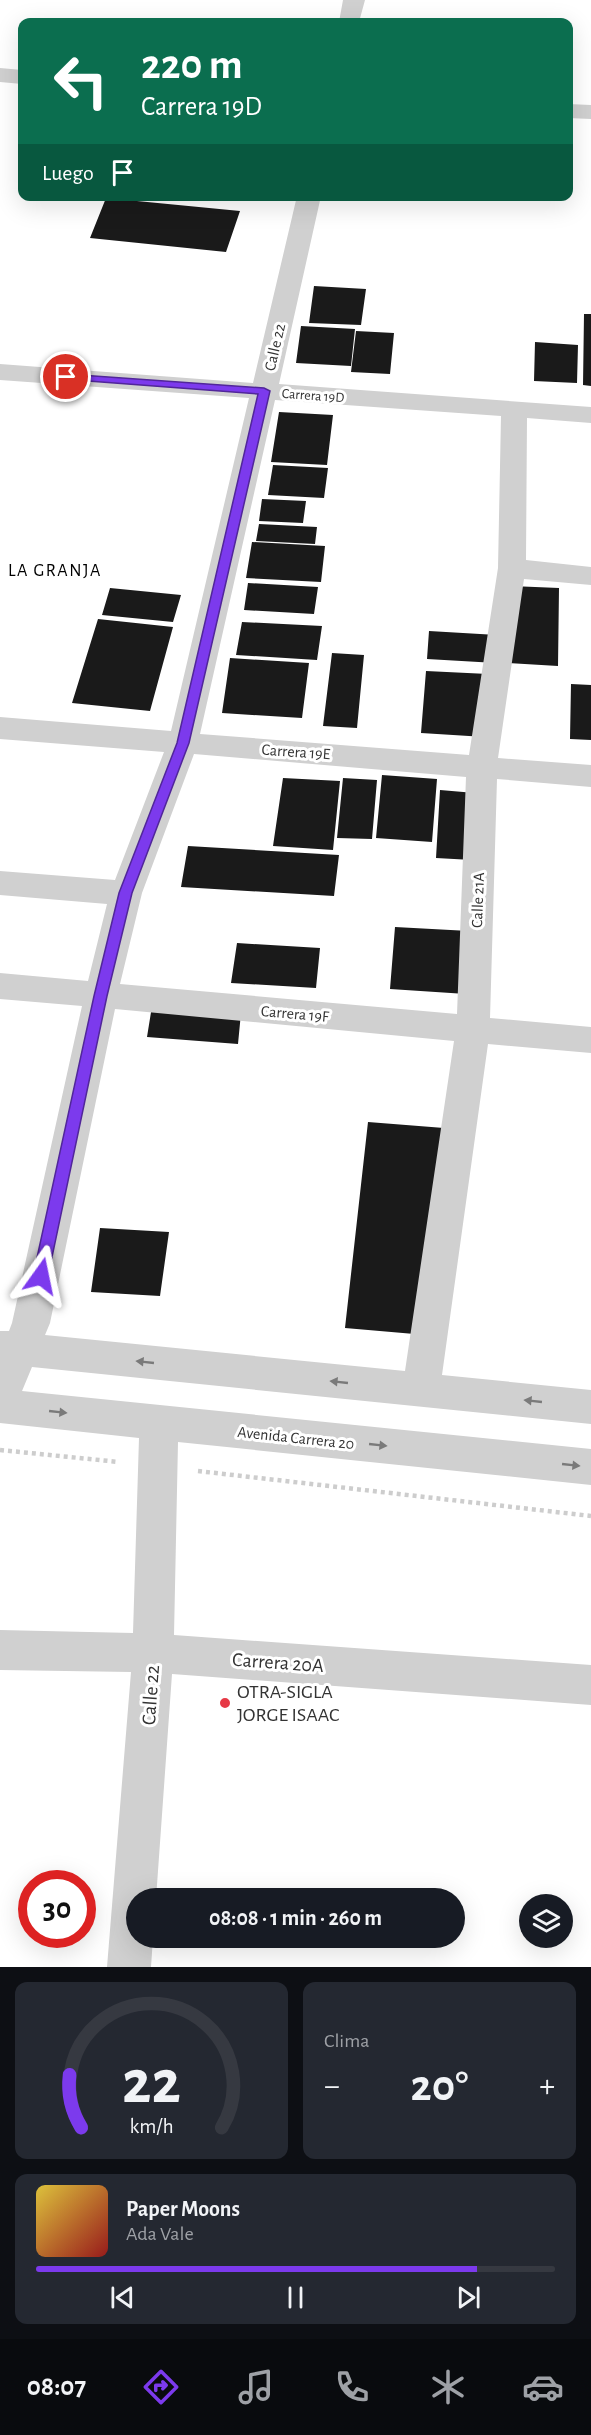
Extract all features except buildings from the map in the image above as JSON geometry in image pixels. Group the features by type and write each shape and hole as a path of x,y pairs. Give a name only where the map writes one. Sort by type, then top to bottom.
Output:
{"street":[{"path":"350,18 354,0"},
{"path":"0,75 18,77"},
{"path":"573,111 591,112"},
{"name":"Calle 22","path":"0,1401 11,1348 31,1323 100,996 126,893 183,743 308,201"},
{"name":"Carrera 19D","path":"0,372 591,415"},
{"name":"Calle 21A","path":"421,1390 472,1029 482,766 512,568 514,409"},
{"path":"512,568 591,576"},
{"name":"Carrera 19E","path":"0,728 591,776"},
{"path":"0,883 126,893"},
{"name":"Carrera 19F","path":"0,986 591,1041"},
{"path":"11,1348 591,1407"},
{"name":"Avenida Carrera 20","path":"0,1406 591,1467"},
{"name":"Calle 22","path":"129,1967 153,1653 160,1423"},
{"name":"Carrera 20A","path":"0,1650 153,1653 591,1685"}],"path":[{"path":"0,1450 591,1516"}],"place":[{"name":"OTRA-SIGLA JORGE ISAAC","path":"225,1703"}],"district":[{"name":"LA GRANJA","path":"55,570"}],"route":[{"path":"41,1276 100,996 126,893 183,743 264,391 66,377"}]}
